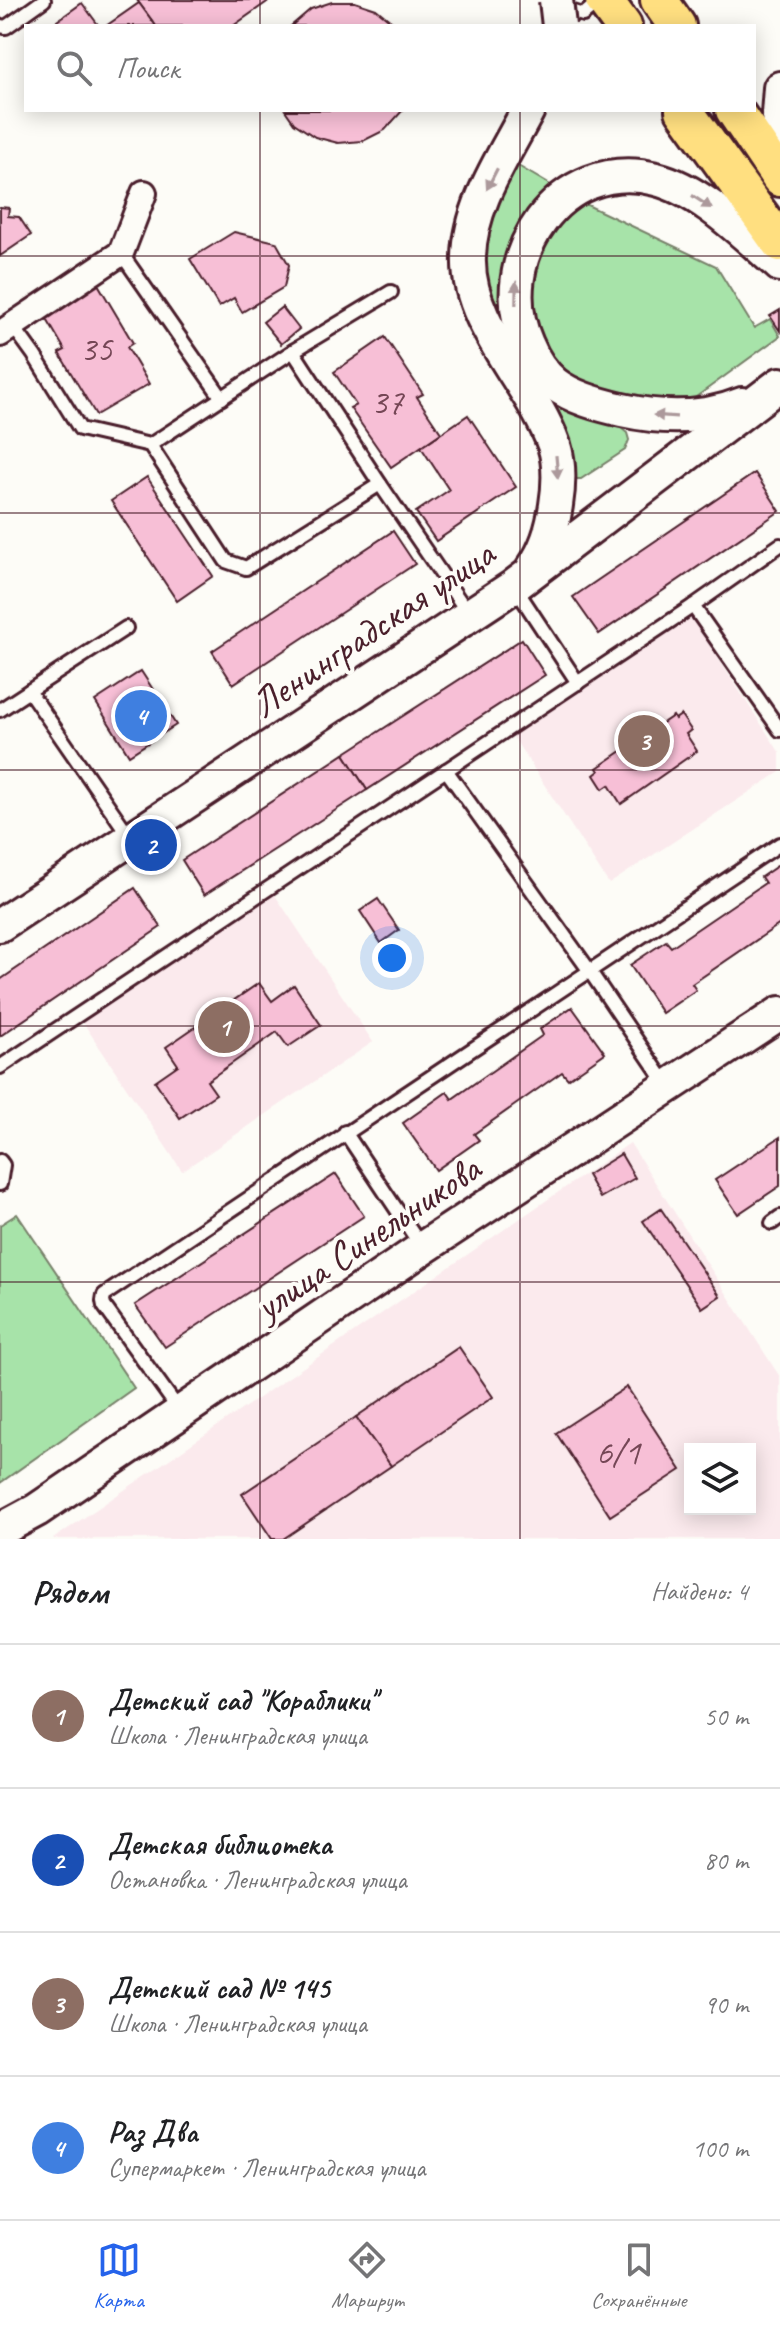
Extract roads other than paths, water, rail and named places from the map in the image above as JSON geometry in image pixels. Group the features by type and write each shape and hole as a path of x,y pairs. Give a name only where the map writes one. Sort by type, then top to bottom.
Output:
{"main road":[{"path":"602,0 621,24"},
{"path":"659,0 676,24"},
{"path":"780,88 780,135"},
{"path":"527,112 483,198 473,228 468,258 471,285 482,315 533,381 554,383 580,397 613,408 680,417 707,415 732,408 773,389"},
{"path":"685,112 780,243"},
{"path":"735,112 780,178"},
{"path":"518,582 540,559 550,534 558,478 557,459 519,324 515,292 525,245 543,217 580,187 621,176 657,179 682,189 719,214 780,265"},
{"name":"Ленинградская улица","path":"0,925 518,582 773,389"},
{"name":"улица Синельникова","path":"3,1531 423,1248 780,1013"}],"street":[{"path":"6,330 121,253 144,193"}],"lane":[{"path":"0,26 6,27 44,0"},
{"path":"552,10 583,15 602,0"},
{"path":"121,253 222,398"},
{"path":"150,445 293,351 391,292"},
{"path":"6,330 34,355 80,429 150,445 226,561 246,568 380,484"},
{"path":"293,351 470,615"},
{"path":"0,1067 780,545"},
{"path":"518,582 578,683"},
{"path":"693,606 780,730"},
{"path":"0,710 126,628"},
{"path":"29,691 131,838"},
{"path":"446,770 669,1088"},
{"path":"181,1412 104,1306 104,1295 780,844"},
{"path":"345,1132 423,1248"},
{"path":"0,1161 3,1165 0,1184"}],"place":[{"name":"Раз Два","path":"141,716"},
{"name":"Детский сад № 145","path":"644,741"},
{"name":"Детская библиотека","path":"151,845"},
{"name":"Детский сад \"Кораблики\"","path":"224,1027"}]}
